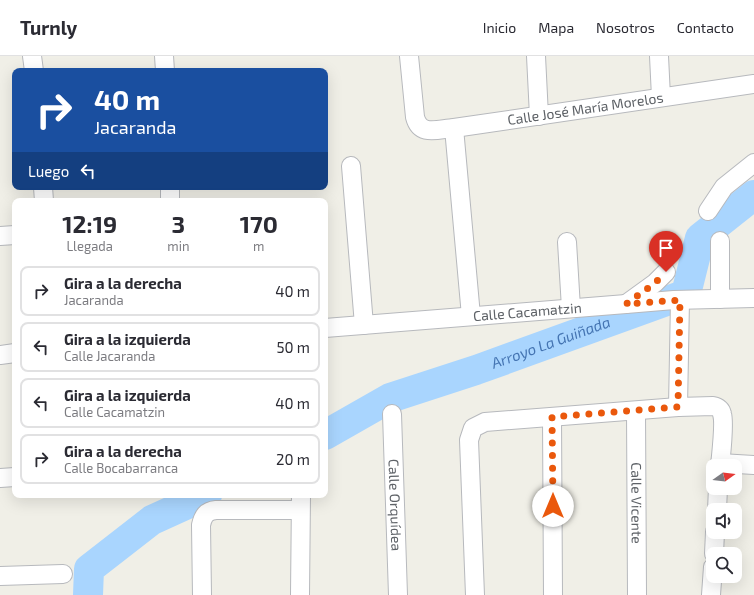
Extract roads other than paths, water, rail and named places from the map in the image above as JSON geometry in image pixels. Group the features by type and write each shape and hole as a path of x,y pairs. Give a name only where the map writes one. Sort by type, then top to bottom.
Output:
{"street":[{"path":"32,56 34,68"},
{"path":"164,56 164,68"},
{"name":"Calle José María Morelos","path":"409,56 415,117 418,126 423,130 454,128 754,84"},
{"path":"536,56 539,116"},
{"path":"659,56 661,97"},
{"path":"454,128 471,316"},
{"path":"708,211 724,187 754,163"},
{"path":"351,166 364,325"},
{"path":"0,236 12,235"},
{"path":"720,241 720,299"},
{"path":"567,242 571,308"},
{"path":"630,304 666,272"},
{"name":"Calle Cacamatzin","path":"328,328 677,300 754,298"},
{"path":"677,300 678,407"},
{"path":"0,355 12,353"},
{"path":"475,595 469,440 473,428 485,422 678,407 713,406 720,409 723,417 720,459"},
{"name":"Calle Vicente","path":"636,411 637,595"},
{"name":"Calle Orquídea","path":"392,414 398,595"},
{"path":"552,417 554,595"},
{"path":"742,465 754,465"},
{"path":"0,478 12,478"},
{"path":"202,595 201,525 203,517 206,513 211,510 301,503 300,595"},
{"path":"0,576 63,574"},
{"path":"711,595 712,583"}],"waterway":[{"name":"Arroyo La Guiñada","path":"328,433 390,398 476,370 686,294 700,238 754,195"},
{"name":"Arroyo La Guiñada","path":"88,595 89,569 152,520 200,498"}]}
